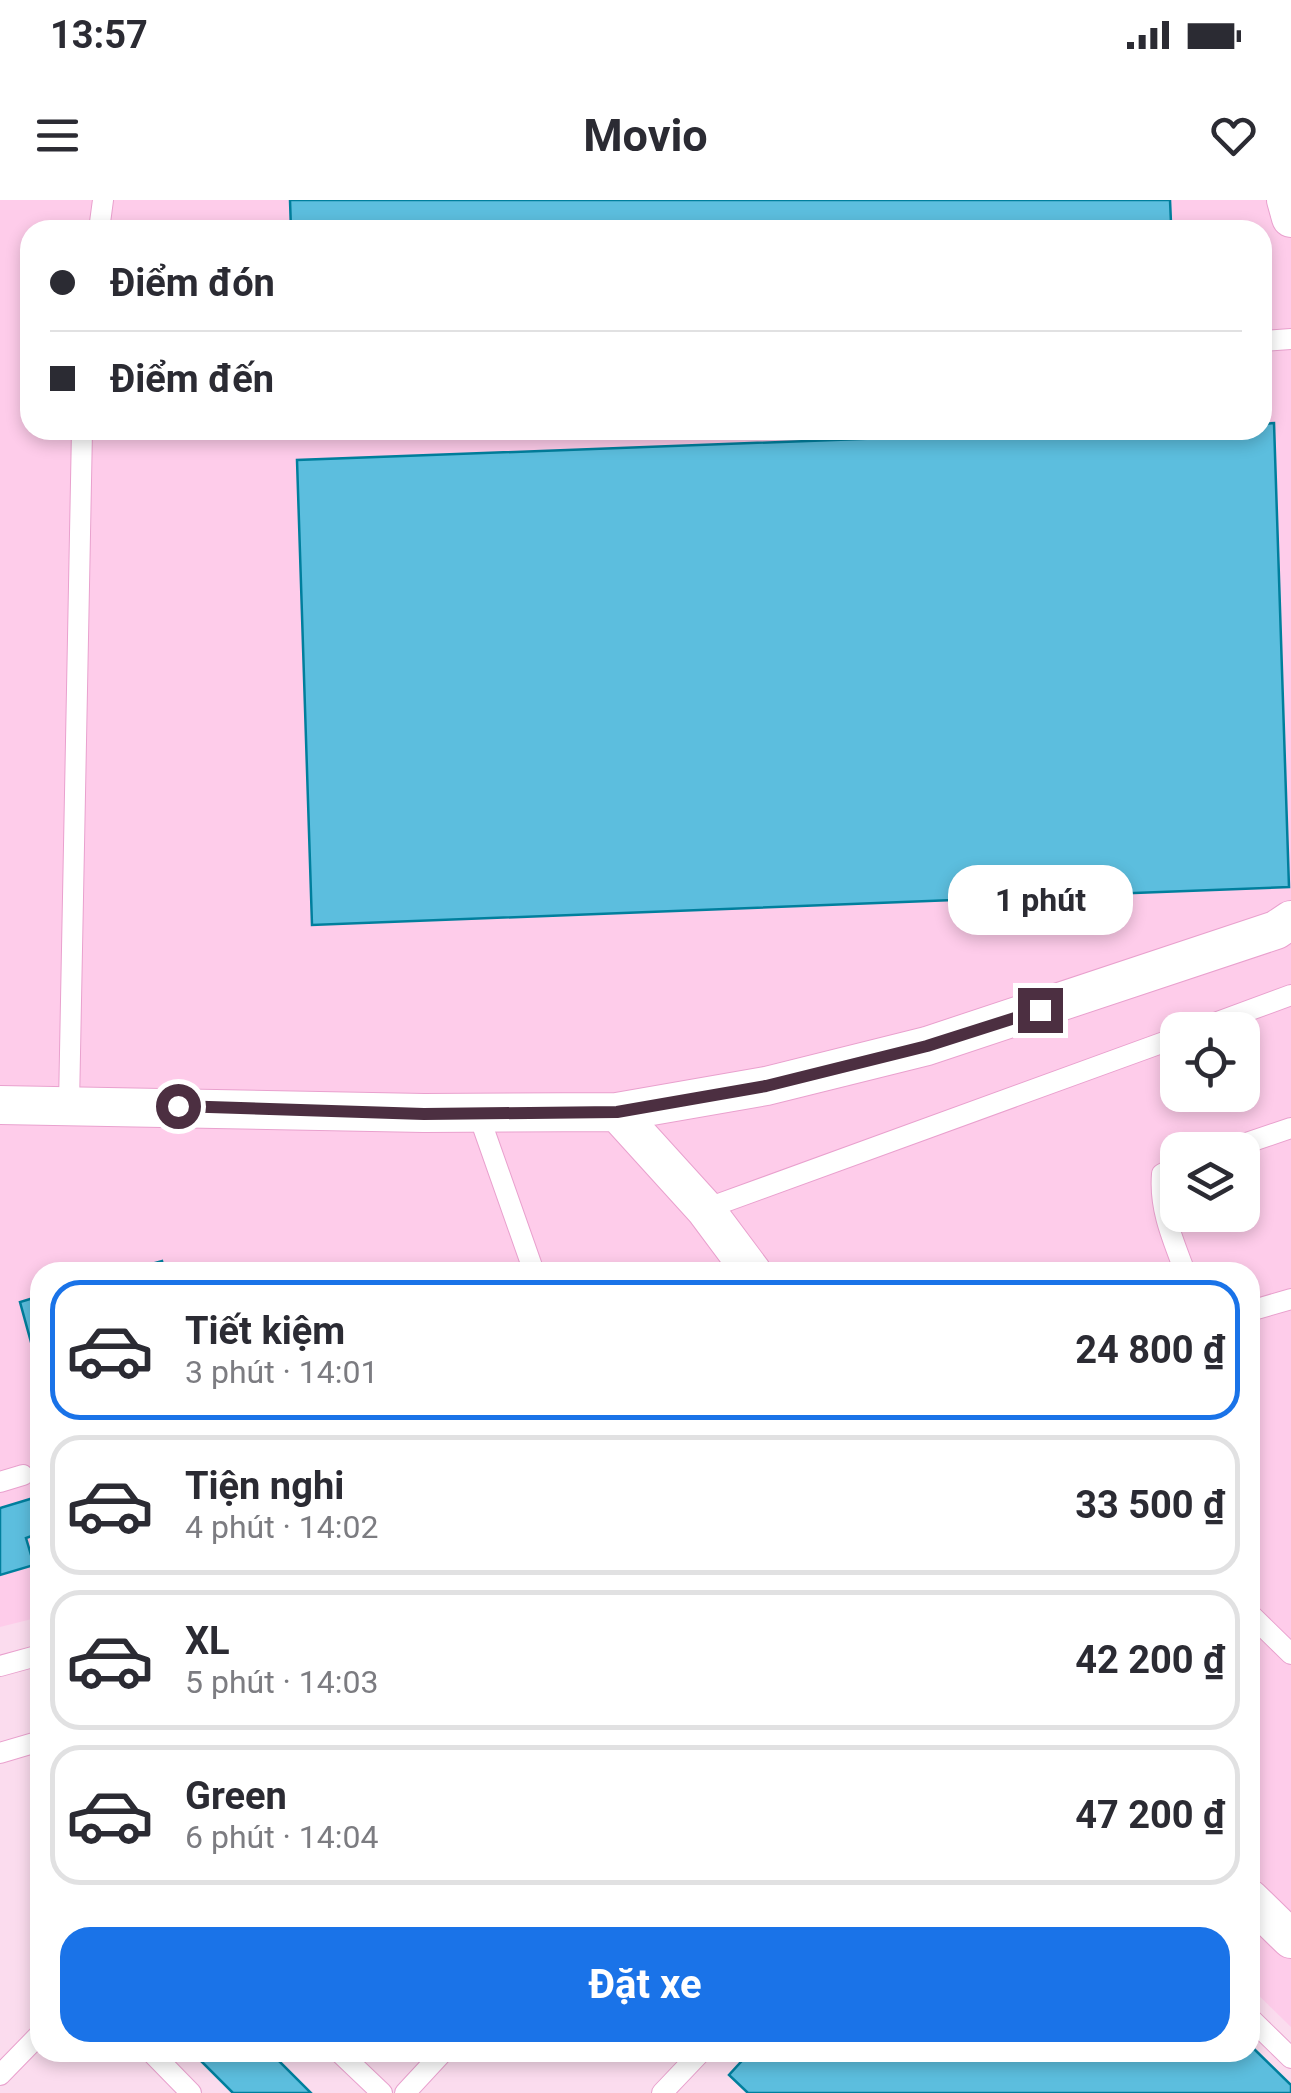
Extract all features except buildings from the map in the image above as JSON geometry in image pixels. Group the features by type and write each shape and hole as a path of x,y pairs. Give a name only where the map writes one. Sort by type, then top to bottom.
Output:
{"street":[{"path":"1286,200 1291,218"},
{"path":"0,1105 478,1114 617,1112 766,1086 927,1046 1152,974 1276,930 1291,920"},
{"path":"617,1112 705,1209 745,1262"},
{"path":"1260,1909 1291,1939"}],"lane":[{"path":"69,1105 82,440"},
{"path":"1245,1012 1291,995"},
{"path":"705,1209 1160,1043"},
{"path":"478,1114 530,1262"},
{"path":"1260,1138 1291,1128"},
{"path":"1169,1232 1181,1262"},
{"path":"1260,1308 1291,1298"},
{"path":"0,1482 24,1475"},
{"path":"1260,1624 1291,1654"},
{"path":"0,1666 30,1658"},
{"path":"0,1753 30,1744"},
{"path":"1260,2028 1291,2058"},
{"path":"0,2075 30,2044"},
{"path":"161,2062 191,2093"},
{"path":"349,2062 382,2093"},
{"path":"405,2093 434,2062"},
{"path":"675,2089 691,2062"}],"shaded area":[{"path":"0,200 1291,200 1291,2027 1260,1997 1260,1262 30,1262 30,1620 0,1627"}],"route":[{"path":"178,1106 424,1114 617,1112 766,1086 927,1046 1040,1010"}]}
